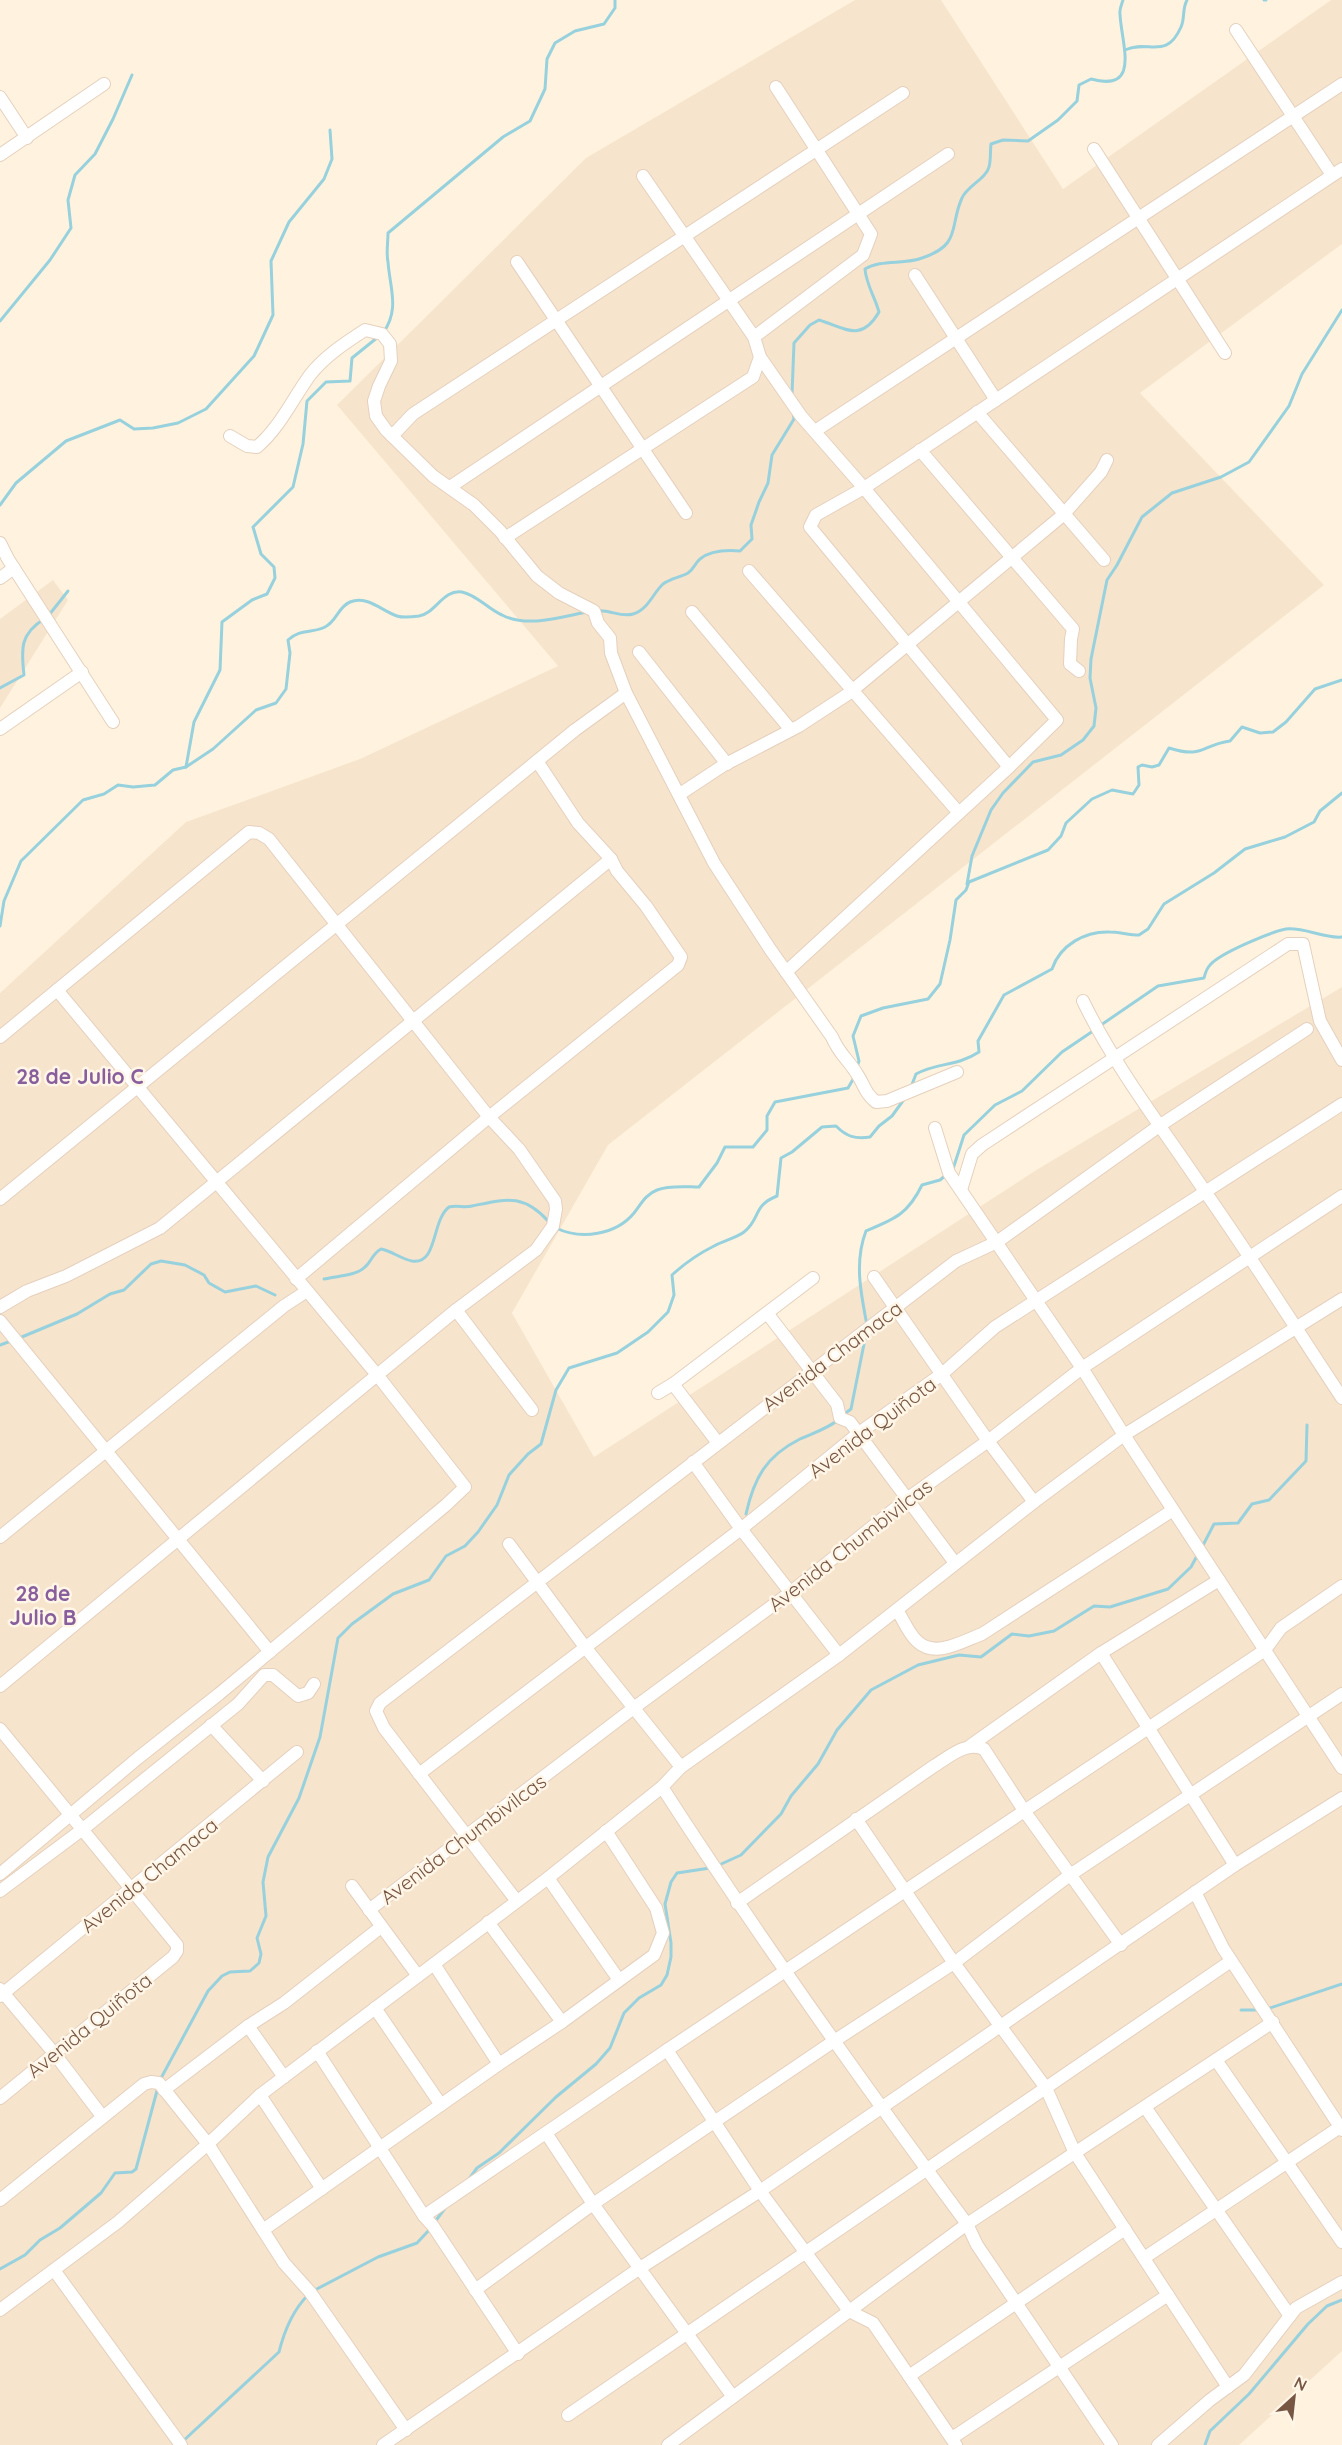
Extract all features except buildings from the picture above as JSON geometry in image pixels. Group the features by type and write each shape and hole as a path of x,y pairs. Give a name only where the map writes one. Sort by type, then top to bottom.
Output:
{"street":[{"path":"1010,767 810,527 816,515 864,488 1337,172 1293,116 1236,30"},
{"path":"0,155 104,84"},
{"path":"815,431 1342,84"},
{"path":"754,337 862,255 871,234 776,87"},
{"path":"392,436 413,414 903,93"},
{"path":"0,97 27,138"},
{"path":"1094,149 1226,353"},
{"path":"450,487 948,154"},
{"path":"643,176 754,337 760,357 801,416 864,488 1056,720 1010,767 786,972"},
{"path":"517,262 686,513"},
{"path":"915,275 996,400"},
{"path":"230,435 247,446 256,447 272,434 311,374 337,348 365,330 382,334 390,344 391,361 378,386 374,401 376,416 419,464 474,505 537,576 559,593 594,611 598,623 610,638 611,653 626,693 714,863 832,1037 838,1052 856,1072 865,1094 876,1102 887,1101 957,1072"},
{"path":"505,538 753,377 760,357"},
{"path":"977,412 1104,560"},
{"path":"920,450 1073,629 1070,664 1079,671"},
{"path":"680,794 727,764 791,730 853,690 1064,514 1101,472 1107,460"},
{"path":"0,543 113,722"},
{"path":"0,578 14,568"},
{"path":"749,571 959,813"},
{"path":"692,612 791,730"},
{"path":"639,652 727,764"},
{"path":"0,729 82,672"},
{"path":"0,1198 537,761 626,693"},
{"path":"296,1279 489,1117 678,965 681,957 676,948 646,906 617,872 611,859 583,829 537,761"},
{"path":"0,1037 249,832 259,833 269,839 489,1117 519,1149 555,1201 556,1209 553,1226 536,1250 456,1310 180,1540 0,1686"},
{"path":"0,1307 27,1291 66,1276 159,1228 611,859"},
{"path":"961,1190 972,1154 982,1145 1288,944 1304,944 1320,1021 1342,1060"},
{"path":"0,1874 270,1652 465,1487 378,1376 57,990"},
{"path":"1083,1001 1096,1029 1159,1126 1250,1257 1342,1398"},
{"name":"Avenida Chamaca","path":"419,1773 384,1728 376,1711 380,1702 956,1261 997,1242 1159,1126 1307,1029"},
{"name":"Avenida Quiñota","path":"419,1773 741,1529 859,1433 942,1374 995,1327 1342,1104"},
{"path":"935,1128 949,1173 1082,1368 1342,1768"},
{"name":"Avenida Chumbivilcas","path":"369,1910 635,1707 790,1593 907,1499 988,1441 1082,1368 1342,1196"},
{"path":"874,1277 988,1441 1034,1502"},
{"path":"658,1393 813,1278"},
{"path":"0,1537 284,1306 307,1291"},
{"path":"0,2310 118,2222 208,2144 260,2095 548,1878 662,1787 681,1767 839,1655 1034,1502 1124,1435 1342,1299"},
{"path":"456,1310 532,1410"},
{"path":"767,1313 837,1404 840,1418 850,1422 859,1433 955,1563"},
{"path":"0,1321 270,1652"},
{"path":"673,1384 718,1443"},
{"path":"693,1462 741,1529 839,1655"},
{"path":"897,1610 917,1642 932,1649 947,1647 982,1634 1173,1510"},
{"path":"509,1544 585,1647 681,1767"},
{"path":"737,1903 934,1766 970,1746 1101,1653 1219,1580"},
{"path":"424,2216 667,2050 1265,1650 1281,1628 1342,1586"},
{"path":"1101,1653 1235,1865"},
{"path":"0,1891 82,1829 238,1704 264,1676 273,1675 298,1696 308,1693 314,1684"},
{"path":"475,2290 593,2204 954,1963 1070,1875 1342,1694"},
{"path":"211,1725 263,1781"},
{"path":"0,1729 132,1888"},
{"path":"970,1746 984,1749 1025,1812 1121,1945"},
{"name":"Avenida Chamaca","path":"1,1993 297,1752"},
{"path":"419,1773 516,1900"},
{"path":"662,1787 737,1903 880,2108 967,2224 977,2245 1112,2445"},
{"path":"383,2445 640,2268 760,2191 1235,1865 1342,1798"},
{"path":"856,1819 954,1963 1046,2088 1075,2153 1228,2387"},
{"path":"263,2230 562,2022 654,1955 663,1933 656,1908 606,1831"},
{"path":"548,1878 619,1980"},
{"path":"352,1886 418,1976"},
{"name":"Avenida Quiñota","path":"0,2098 173,1957 177,1945 132,1888"},
{"path":"1144,2258 1287,2162 1341,2129 1231,1961 1195,1892"},
{"path":"488,1922 562,2022"},
{"name":"Avenida Chumbivilcas","path":"164,2090 248,2026 284,2003 381,1927"},
{"path":"568,2415 1231,1961"},
{"path":"434,1964 499,2064"},
{"path":"1,1993 54,2053 102,2116"},
{"path":"375,2008 441,2105"},
{"path":"668,2445 967,2224 1273,2022"},
{"path":"248,2026 284,2077"},
{"path":"667,2050 760,2191 849,2312 873,2323 954,2442 1059,2367 1168,2295"},
{"path":"317,2051 424,2216 433,2226 518,2354"},
{"path":"1216,2060 1342,2242"},
{"path":"0,2200 144,2084 159,2083 208,2144 284,2263 310,2292 406,2430"},
{"path":"260,2095 322,2189"},
{"path":"1145,2107 1290,2316"},
{"path":"546,2133 593,2204 733,2397"},
{"path":"909,2376 1125,2229"},
{"path":"54,2270 181,2445"},
{"path":"1158,2445 1244,2375 1296,2308 1342,2282"}],"shaded area":[{"path":"855,0 941,0 1063,189 1331,0 1342,0 1342,244 1140,393 1324,585 608,1145 512,1313 594,1457 1038,1169 1342,987 1342,2351 1239,2445 0,2445 0,993 186,822 360,759 558,666 337,405 586,158"},
{"path":"53,580 68,600 0,708 0,619"}],"waterway":[{"path":"383,333 393,307 387,255 388,233 503,137 530,121 545,89 547,59 555,43 575,31 604,24 615,8 615,0"},
{"path":"792,394 794,343 810,325 819,320 852,331 866,327 872,322 879,312 865,269 878,264 915,260 935,253 943,247 952,234 964,194 989,167 991,144 1003,140 1028,141 1058,120 1077,101 1079,85 1091,79 1107,81 1117,79 1123,72 1125,51 1120,12 1123,0"},
{"path":"1125,50 1133,47 1163,46 1169,43 1181,27 1187,0"},
{"path":"0,321 50,260 71,228 68,200 75,175 95,154 132,75"},
{"path":"0,505 16,483 66,441 120,420 134,429 178,423 206,409 254,356 273,315 271,261 289,222 324,179 332,159 330,130"},
{"path":"967,884 972,856 991,810 1003,793 1033,762 1061,755 1083,740 1094,726 1096,708 1090,678 1091,659 1107,580 1142,517 1172,493 1221,477 1249,462 1289,406 1302,374 1342,310"},
{"path":"186,767 194,722 220,670 222,622 252,600 267,594 275,578 274,567 261,554 253,527 293,487 303,444 307,401 326,382 350,381 352,358 378,337"},
{"path":"597,611 624,615 638,612 663,584 688,573 704,556 720,551 740,551 752,539 751,525 768,483 772,455 794,419 793,412"},
{"path":"49,615 68,591"},
{"path":"0,926 4,901 21,861 83,800 104,794 118,785 133,787 155,785 173,770 186,767 213,749 256,710 276,703 286,689 290,653 288,640 302,632 325,627 346,604 356,600 368,602 391,614 411,617 425,614 450,594 462,592 473,596 502,615 522,621 555,619 587,612"},
{"path":"0,688 24,675 22,657 26,636 44,619"},
{"path":"857,1067 859,1061 853,1036 861,1016 883,1008 928,999 940,984 956,900 966,890 969,882 1048,850 1061,836 1066,823 1092,799 1112,790 1133,794 1139,785 1138,767 1159,765 1169,748 1196,752 1230,741 1242,727 1260,733 1273,732 1286,722 1315,689 1342,680"},
{"path":"911,1087 916,1074 963,1060 979,1052 978,1041 1004,995 1052,969 1067,946 1083,937 1101,932 1139,935 1148,929 1164,904 1214,873 1245,849 1285,837 1314,822 1320,811 1342,793"},
{"path":"1101,1025 1158,986 1204,978 1208,968 1216,960 1234,949 1269,934 1293,929 1342,937"},
{"path":"953,1169 964,1135 995,1105 1022,1091 1062,1052 1096,1029"},
{"path":"556,1228 576,1234 608,1231 627,1220 653,1192 662,1188 699,1187 717,1163 725,1147 753,1147 767,1130 767,1116 775,1102 848,1088 855,1076"},
{"path":"160,2080 208,1991 222,1976 230,1972 250,1971 259,1963 261,1954 257,1938 266,1916 263,1882 268,1857 299,1798 320,1737 338,1638 352,1624 393,1594 429,1580 446,1556 465,1546 478,1532 497,1505 509,1475 528,1454 541,1444 556,1390 569,1368 617,1353 648,1332 668,1312 674,1295 672,1275 703,1252 744,1232 753,1222 760,1208 777,1196 781,1158 792,1152 822,1127 836,1126 852,1136 870,1137 892,1116 905,1098"},
{"path":"867,1325 859,1266 866,1231 900,1214 911,1203 922,1185 940,1180 946,1175"},
{"path":"324,1279 361,1270 381,1249 408,1260 420,1260 430,1249 439,1222 449,1207 469,1207 495,1201 514,1200 531,1206 549,1222"},
{"path":"17,1339 77,1314 110,1294 124,1290 151,1264 161,1261 185,1265 204,1275 209,1283 225,1292 256,1286 275,1295"},
{"path":"843,1415 851,1409 866,1334"},
{"path":"0,1345 11,1341"},
{"path":"746,1514 753,1489 763,1469 770,1461 788,1446 838,1420"},
{"path":"1201,1549 1214,1524 1238,1523 1252,1504 1269,1500 1306,1461 1307,1425"},
{"path":"719,1865 741,1855 781,1814 791,1796 818,1764 837,1730 871,1690 918,1665 959,1655 981,1657 1012,1634 1029,1636 1054,1631 1094,1606 1110,1607 1168,1589 1191,1567 1198,1554"},
{"path":"469,2179 477,2168 499,2153 556,2097 596,2064 610,2048 624,2013 639,1998 661,1985 667,1975 671,1957 665,1904 671,1882 677,1873 710,1868"},
{"path":"1267,2009 1342,1984"},
{"path":"1241,2010 1261,2010"},
{"path":"0,2269 25,2255 40,2240 60,2228 101,2193 115,2173 132,2172 136,2169 158,2087"},
{"path":"434,2223 446,2207"},
{"path":"313,2291 378,2257 417,2243 430,2229"},
{"path":"182,2442 279,2352 290,2322 308,2295"},
{"path":"1205,2445 1210,2431 1249,2394 1308,2324 1327,2306 1342,2300"}],"district":[{"name":"28 de Julio C","path":"80,1076"},
{"name":"28 de Julio B","path":"43,1605"}]}
